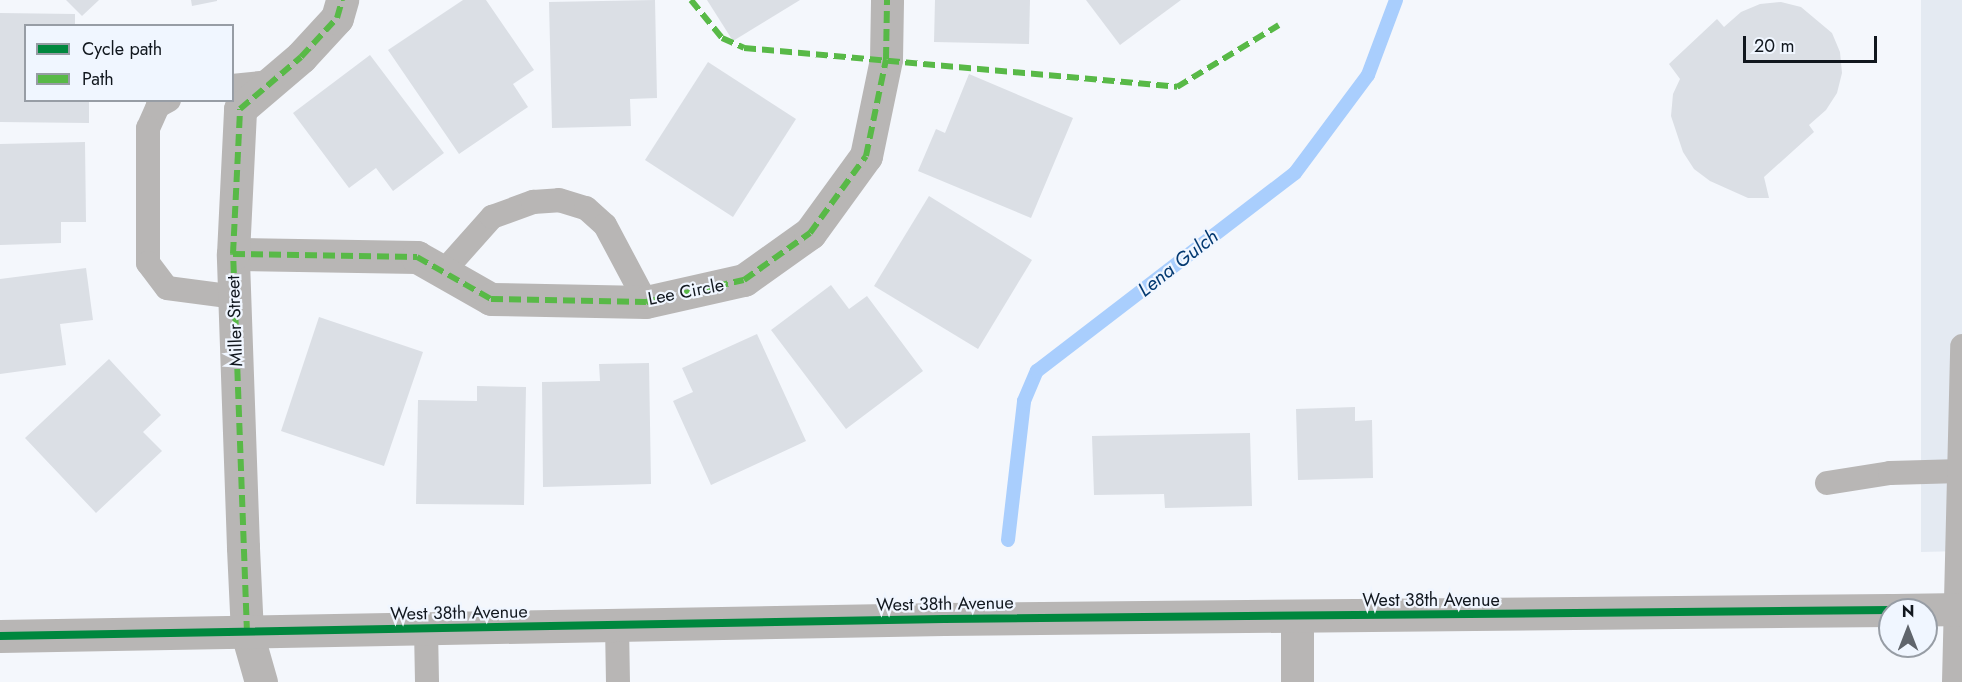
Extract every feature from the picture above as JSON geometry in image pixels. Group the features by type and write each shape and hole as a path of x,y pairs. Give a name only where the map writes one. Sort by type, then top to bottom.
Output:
{"street":[{"name":"Miller Street","path":"261,682 247,633 233,254 240,109 337,18 342,0"},
{"name":"Lee Circle","path":"233,254 417,257 491,299 646,302 744,280 810,233 866,156 886,59 887,0"},
{"name":"West 38th Avenue","path":"1938,609 1958,609"},
{"name":"West 38th Avenue","path":"0,636 617,625 1878,610"},
{"path":"1297,616 1297,682"}],"lane":[{"path":"234,86 271,82"},
{"path":"166,102 158,106 148,128 148,263 167,288 235,297"},
{"path":"443,272 492,217 533,202 559,200 586,208 605,225 646,302"},
{"path":"1954,682 1958,609 1962,345"},
{"path":"1827,483 1890,473 1961,471"},
{"path":"617,625 618,682"},
{"path":"426,629 427,682"}],"shaded area":[{"path":"1921,0 1962,0 1962,551 1921,552"}],"building":[{"path":"66,0 99,0 82,16"},
{"path":"191,0 217,0 217,1 192,6"},
{"path":"463,0 486,0 534,70 513,84 528,107 459,154 388,50"},
{"path":"655,0 657,98 630,99 631,126 552,128 549,2"},
{"path":"707,0 800,0 733,41"},
{"path":"935,0 1030,0 1029,44 934,42"},
{"path":"1086,0 1181,0 1120,45"},
{"path":"1781,2 1801,7 1832,33 1840,52 1842,73 1837,93 1826,110 1809,125 1814,132 1764,177 1769,198 1748,198 1710,181 1694,169 1683,152 1671,116 1673,94 1680,79 1669,64 1717,19 1724,27 1741,12 1760,4"},
{"path":"0,13 75,14 75,24 24,24 24,102 89,102 89,123 0,122"},
{"path":"370,55 444,153 393,191 376,168 349,188 293,113"},
{"path":"708,62 796,119 733,217 645,160"},
{"path":"969,74 1073,118 1031,218 918,171 936,129 945,133"},
{"path":"85,142 86,222 61,222 61,243 0,245 0,144"},
{"path":"929,196 1032,260 978,349 874,286"},
{"path":"86,268 93,320 60,324 66,365 0,374 0,279"},
{"path":"831,285 849,309 867,296 923,371 846,429 771,330"},
{"path":"319,317 423,352 384,466 281,431"},
{"path":"757,334 806,441 711,485 673,401 693,392 682,368"},
{"path":"109,359 161,415 143,432 162,451 96,513 25,438"},
{"path":"649,363 651,484 543,487 542,382 600,381 599,364"},
{"path":"477,386 526,387 524,505 416,504 418,400 477,401"},
{"path":"1355,407 1355,421 1372,420 1373,478 1298,480 1296,409"},
{"path":"1250,433 1252,506 1165,508 1164,494 1094,495 1092,436"}],"waterway":[{"name":"Lena Gulch","path":"1008,540 1024,401 1037,371 1295,173 1368,75 1396,0"}],"marked path":[{"path":"247,633 233,254 240,109 301,57 337,18 342,0"},
{"path":"691,0 722,38 744,48 1177,87 1279,25"},
{"path":"233,254 417,257 491,299 646,302 744,280 810,233 866,156 886,59 887,0"}],"cycle path":[{"path":"0,636 944,619 1878,610"}]}
